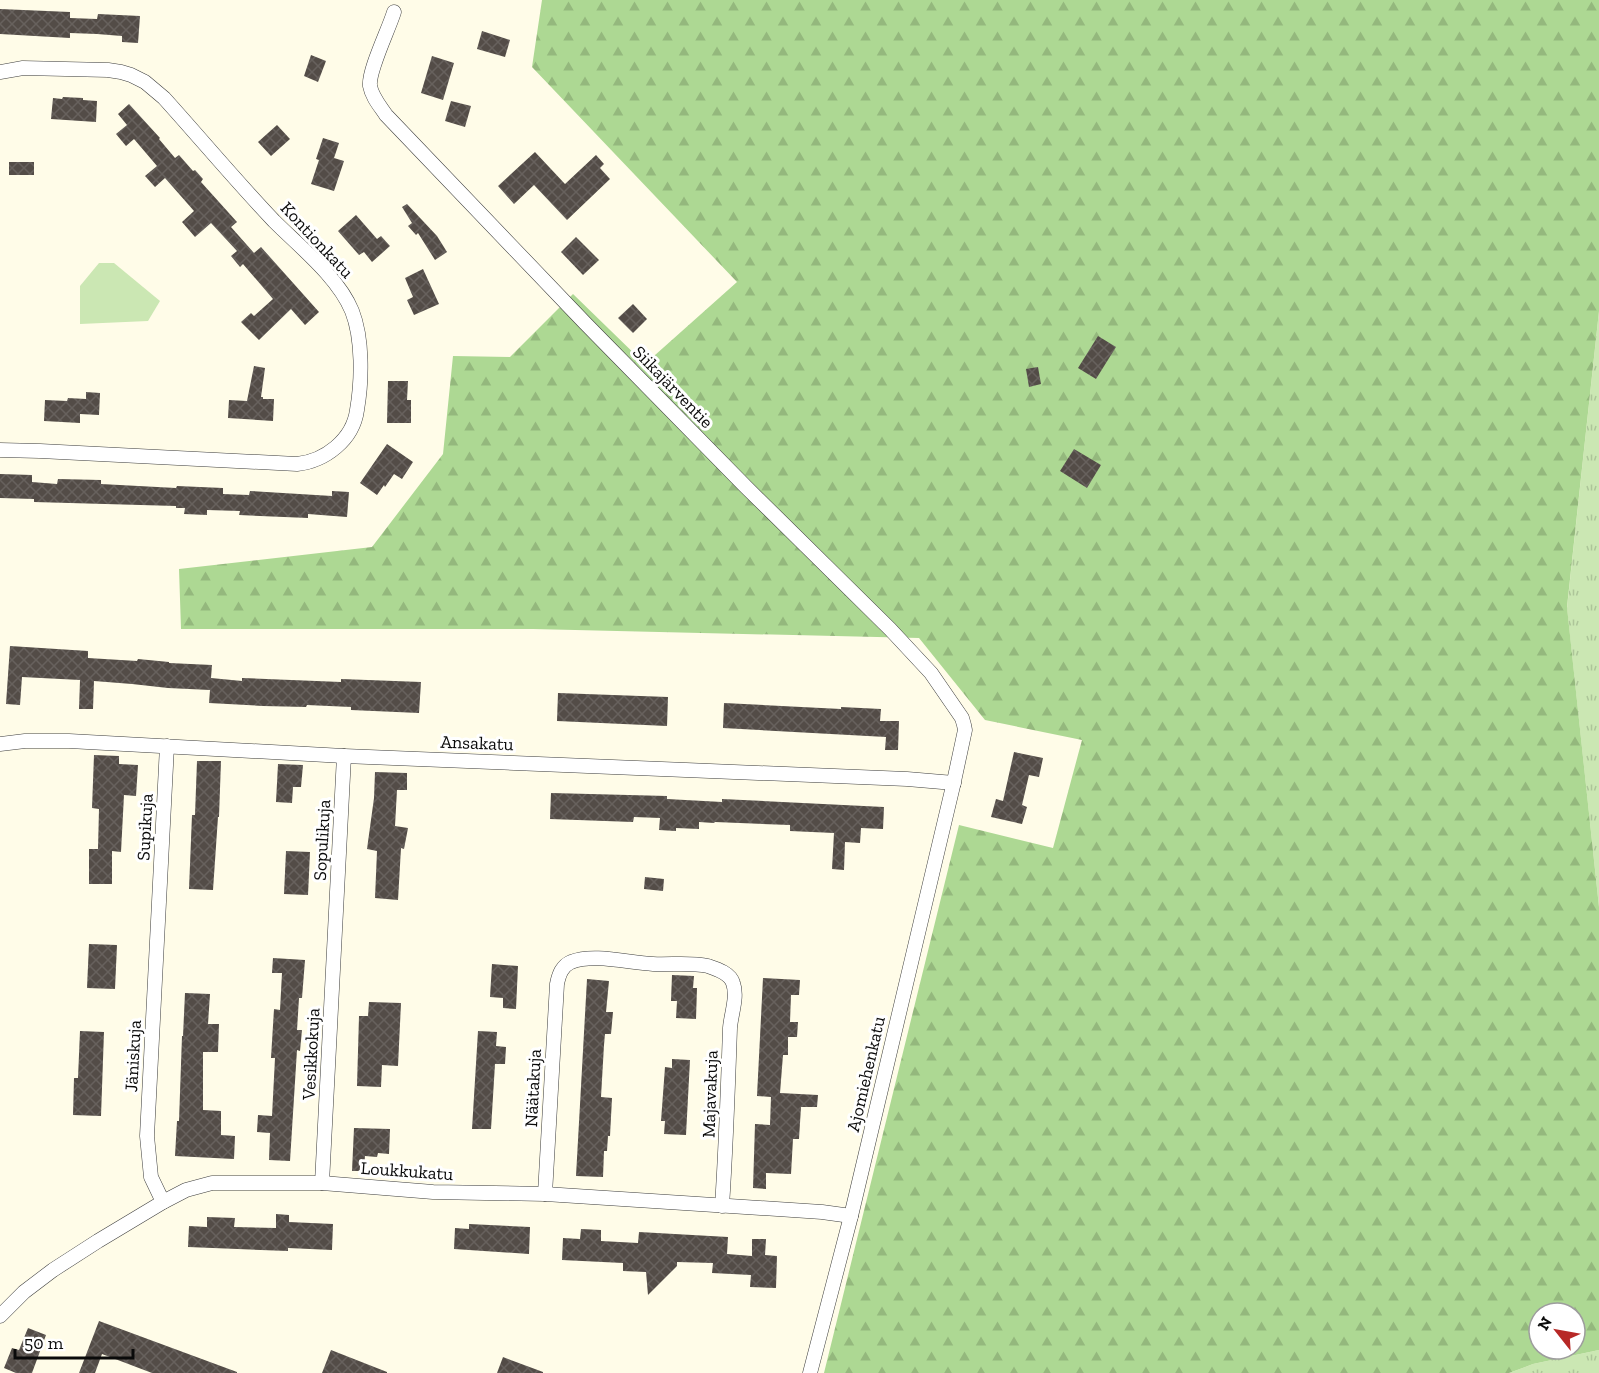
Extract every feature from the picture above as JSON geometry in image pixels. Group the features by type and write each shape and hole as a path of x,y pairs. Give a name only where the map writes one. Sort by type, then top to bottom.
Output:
{"street":[{"name":"Siikajärventie","path":"394,12 370,78 372,92 379,106 562,300 931,673 962,718 964,725 965,730 954,783"},
{"name":"Kontionkatu","path":"0,72 23,69 108,70 131,75 145,82 164,98 273,220 339,288 351,310 360,346 357,414 350,431 325,456 306,463 0,450"},
{"name":"Ansakatu","path":"0,744 25,741 69,741 344,756 907,779 954,783"},
{"name":"Supikuja","path":"159,909 167,746"},
{"name":"Sopulikuja","path":"336,926 344,756"},
{"name":"Ajomiehenkatu","path":"810,1373 851,1216 954,783"},
{"name":"Jäniskuja","path":"159,909 147,1136 151,1177 163,1202"},
{"name":"Vesikkokuja","path":"322,1184 336,926"},
{"name":"Majavakuja","path":"557,984 565,965 588,958 653,964 695,964 726,974 733,982 735,991 730,1017 728,1121 722,1206"},
{"name":"Näätakuja","path":"545,1194 557,984"},
{"name":"Loukkukatu","path":"0,1316 24,1292 53,1270 163,1202 186,1190 212,1183 322,1184 433,1192 545,1194 822,1212 851,1216"}],"green space":[{"path":"542,0 1599,0 1599,311 1567,607 1599,907 1599,1350 1587,1353 1587,1301 1527,1301 1527,1361 1547,1361 1509,1373 824,1373 959,825 1053,848 1082,740 985,720 919,638 533,629 181,629 179,569 372,547 443,454 453,356 510,357 573,294 645,364 737,282 532,67"},
{"path":"99,263 114,263 160,301 148,321 80,324 80,286"},
{"path":"1599,311 1599,907 1567,608"},
{"path":"1599,1350 1599,1373 1509,1373 1547,1361 1587,1361 1587,1353"}],"building":[{"path":"0,9 70,12 70,18 97,19 98,14 140,16 138,43 122,42 122,36 97,34 70,33 70,38 0,34"},
{"path":"482,31 510,40 505,57 477,49"},
{"path":"311,55 326,61 318,82 304,76"},
{"path":"432,56 454,63 443,100 421,93"},
{"path":"63,97 97,101 96,122 51,119 53,98 62,99"},
{"path":"451,101 471,106 465,127 445,121"},
{"path":"129,104 175,158 179,155 203,179 201,182 237,222 231,227 254,253 261,247 319,312 305,325 291,309 259,340 241,322 251,313 254,316 273,299 243,264 240,267 231,256 237,251 211,223 195,237 182,222 194,211 165,178 155,187 145,176 157,166 134,139 126,146 116,134 127,125 118,114"},
{"path":"277,125 290,139 271,156 258,142"},
{"path":"323,138 339,143 334,158 344,161 334,191 311,184"},
{"path":"535,152 565,184 596,155 604,164 600,168 610,179 567,220 534,185 514,204 498,186"},
{"path":"9,162 34,162 34,175 9,175"},
{"path":"407,204 437,236 447,252 435,260 418,233 416,235 408,226 412,223 402,207"},
{"path":"356,215 377,239 381,236 390,246 372,262 364,252 359,255 338,231"},
{"path":"576,237 599,260 583,275 561,252"},
{"path":"423,269 439,304 414,315 407,300 413,297 405,278"},
{"path":"633,304 647,319 633,333 618,318"},
{"path":"1098,336 1116,347 1096,379 1078,368"},
{"path":"254,366 265,368 261,397 274,399 273,421 228,418 229,400 247,401"},
{"path":"1038,367 1041,384 1029,387 1026,369"},
{"path":"388,381 408,381 407,400 411,400 411,423 387,423"},
{"path":"86,392 100,393 99,415 80,414 80,423 44,421 45,400 86,399"},
{"path":"387,444 413,462 402,479 394,474 377,495 360,483"},
{"path":"1074,449 1101,465 1087,488 1060,471"},
{"path":"0,474 32,475 32,482 57,484 58,479 101,480 101,484 223,488 223,494 249,495 250,491 332,496 332,491 349,492 347,517 308,514 308,518 239,515 240,511 207,510 207,515 184,514 185,508 176,508 176,506 34,502 34,499 0,498"},
{"path":"10,646 88,651 88,658 137,661 138,659 212,665 211,678 242,681 242,678 421,682 419,713 351,710 351,707 209,703 210,690 94,681 93,709 79,709 80,680 22,677 20,705 6,704"},
{"path":"558,693 668,697 667,726 557,721"},
{"path":"724,703 881,709 880,721 899,721 898,750 885,750 886,737 723,728"},
{"path":"1014,752 1043,758 1039,777 1029,775 1022,805 1027,807 1022,824 991,817 996,799 1003,801"},
{"path":"94,755 119,756 119,764 138,765 136,796 124,795 121,852 112,851 112,884 89,884 89,849 98,849 99,809 92,808"},
{"path":"197,761 221,761 213,890 189,889"},
{"path":"278,764 303,765 301,787 293,787 292,803 276,802"},
{"path":"375,772 407,773 407,790 397,790 395,826 408,828 404,849 401,848 398,900 375,898 377,851 367,849"},
{"path":"551,793 667,796 667,799 722,802 722,799 884,807 883,829 861,828 860,843 845,842 844,870 832,869 834,833 790,831 790,825 715,822 699,822 699,829 659,830 660,818 634,817 633,822 550,819"},
{"path":"286,851 310,852 308,895 284,894"},
{"path":"645,877 664,879 663,891 644,889"},
{"path":"89,944 117,945 115,989 87,988"},
{"path":"273,958 305,960 302,998 299,998 297,1030 302,1030 300,1051 297,1050 290,1161 269,1160 270,1133 257,1132 258,1115 272,1116 275,1058 271,1058 274,1009 280,1010 282,973 272,973"},
{"path":"492,964 518,966 516,1009 503,1008 503,998 490,997"},
{"path":"672,975 694,976 693,988 697,988 696,1019 676,1018 677,1001 671,1001"},
{"path":"763,978 800,980 799,995 791,995 790,1022 798,1022 797,1037 788,1037 788,1055 783,1055 780,1093 818,1095 817,1107 801,1107 799,1139 793,1139 791,1174 766,1173 766,1189 753,1188 755,1124 770,1125 771,1097 757,1096"},
{"path":"587,979 609,981 606,1012 613,1012 611,1034 605,1034 604,1045 601,1097 612,1098 610,1136 608,1136 607,1151 604,1151 603,1177 576,1176"},
{"path":"185,993 210,994 208,1024 219,1024 218,1052 203,1052 203,1110 221,1111 221,1135 235,1136 234,1159 175,1156 177,1121 179,1121"},
{"path":"369,1002 401,1003 398,1066 382,1065 381,1087 357,1086 359,1016 368,1016"},
{"path":"80,1031 104,1032 101,1116 73,1115 74,1078 78,1078"},
{"path":"478,1031 497,1032 496,1046 506,1047 505,1064 495,1064 491,1129 472,1129"},
{"path":"672,1059 690,1060 686,1135 664,1134 665,1121 661,1121 665,1067 672,1068"},
{"path":"354,1128 390,1129 389,1154 378,1153 377,1157 365,1156 364,1171 352,1171"},
{"path":"276,1214 289,1215 289,1222 333,1224 332,1250 288,1248 288,1251 188,1247 189,1226 207,1227 207,1217 235,1218 234,1227 276,1228"},
{"path":"469,1224 530,1227 529,1254 454,1249 455,1228 469,1229"},
{"path":"581,1229 601,1230 601,1241 638,1243 639,1232 728,1237 727,1254 752,1256 752,1239 766,1239 765,1255 777,1256 776,1288 750,1287 751,1275 712,1273 713,1263 677,1262 677,1266 648,1295 646,1272 623,1271 623,1263 562,1260 563,1238 580,1239"},
{"path":"99,1321 237,1373 152,1373 102,1354 95,1373 79,1373"},
{"path":"28,1328 46,1335 32,1373 16,1373 4,1368 12,1348 19,1350"},
{"path":"331,1350 387,1372 387,1373 322,1373"},
{"path":"503,1357 543,1372 543,1373 497,1373"}]}
